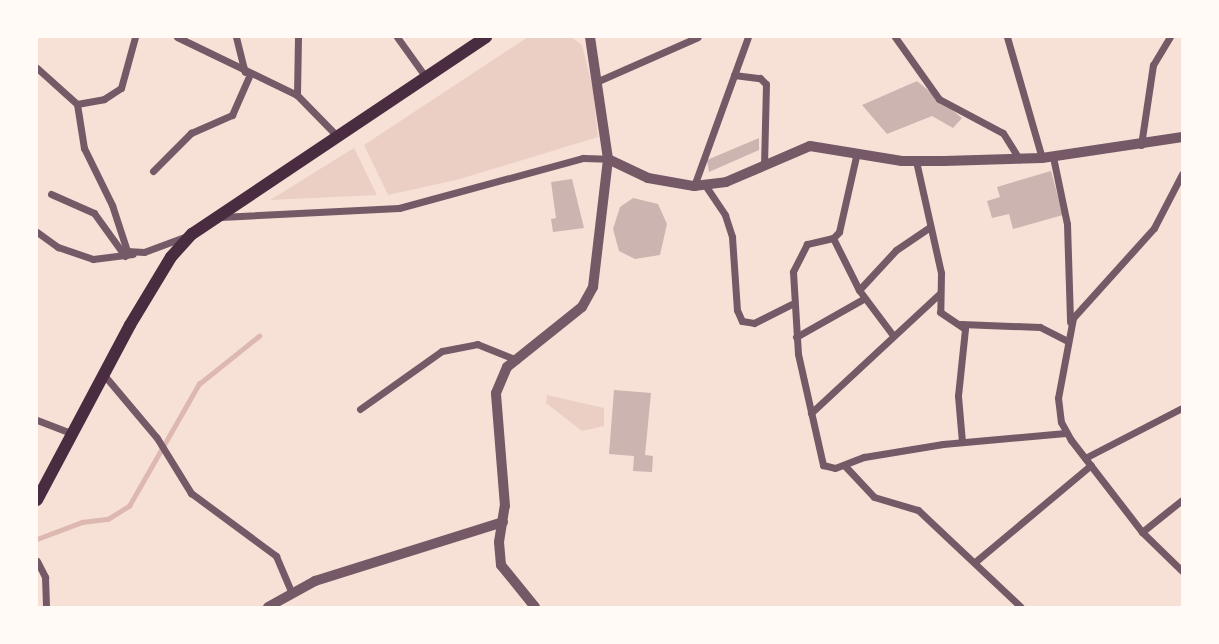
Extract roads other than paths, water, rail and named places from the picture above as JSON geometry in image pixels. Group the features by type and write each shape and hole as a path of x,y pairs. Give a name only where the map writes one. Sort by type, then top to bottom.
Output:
{"highway":[{"path":"37,500 160,275 192,234 211,218 486,37"}],"street":[{"path":"77,104 104,99 121,88 135,37"},
{"path":"177,37 247,73 297,94 337,136"},
{"path":"153,171 191,133 232,115 247,73 236,37"},
{"path":"297,94 298,37"},
{"path":"397,37 425,76"},
{"path":"596,82 698,37"},
{"path":"700,186 748,37"},
{"path":"895,37 939,99 1003,133 1019,159"},
{"path":"1007,37 1067,223 1070,325 1058,398 1066,433 1142,532 1182,571"},
{"path":"1141,146 1153,65 1170,37"},
{"path":"535,607 501,565 503,522 496,393 507,367 589,298 599,254 608,159 589,39"},
{"path":"37,68 77,104 84,148 112,205 123,244 136,254"},
{"path":"734,75 760,78 766,85 764,165"},
{"path":"211,218 399,208 583,158 608,159 648,178 700,186 726,182 810,146 916,161 1019,159 1141,146 1182,136"},
{"path":"833,238 843,218 857,152"},
{"path":"916,161 930,227 940,293 940,312 961,324 1040,327 1066,340"},
{"path":"1070,325 1154,228 1182,174"},
{"path":"700,186 725,215 732,237 737,310 742,321 754,323 792,304"},
{"path":"51,194 94,213 125,256"},
{"path":"859,290 896,250 930,227"},
{"path":"37,232 58,247 93,259 136,254 192,234"},
{"path":"833,238 859,290 892,334"},
{"path":"833,238 807,244 797,256 792,304 796,337 823,465 828,469 845,466 864,457 962,442 1066,433"},
{"path":"811,414 892,334 940,293"},
{"path":"796,337 865,298"},
{"path":"961,324 966,341 958,396 962,442"},
{"path":"360,409 442,351 490,346 517,360"},
{"path":"104,375 157,438 191,492 276,556 291,591"},
{"path":"1085,458 1182,408"},
{"path":"37,420 73,434"},
{"path":"975,562 1091,465"},
{"path":"845,466 874,497 918,510 1021,607"},
{"path":"1142,532 1180,498"},
{"path":"268,607 291,591 503,522"},
{"path":"37,561 45,578 46,607"}],"waterway":[{"path":"37,539 82,522 108,519 129,506 199,384 259,336"}]}
